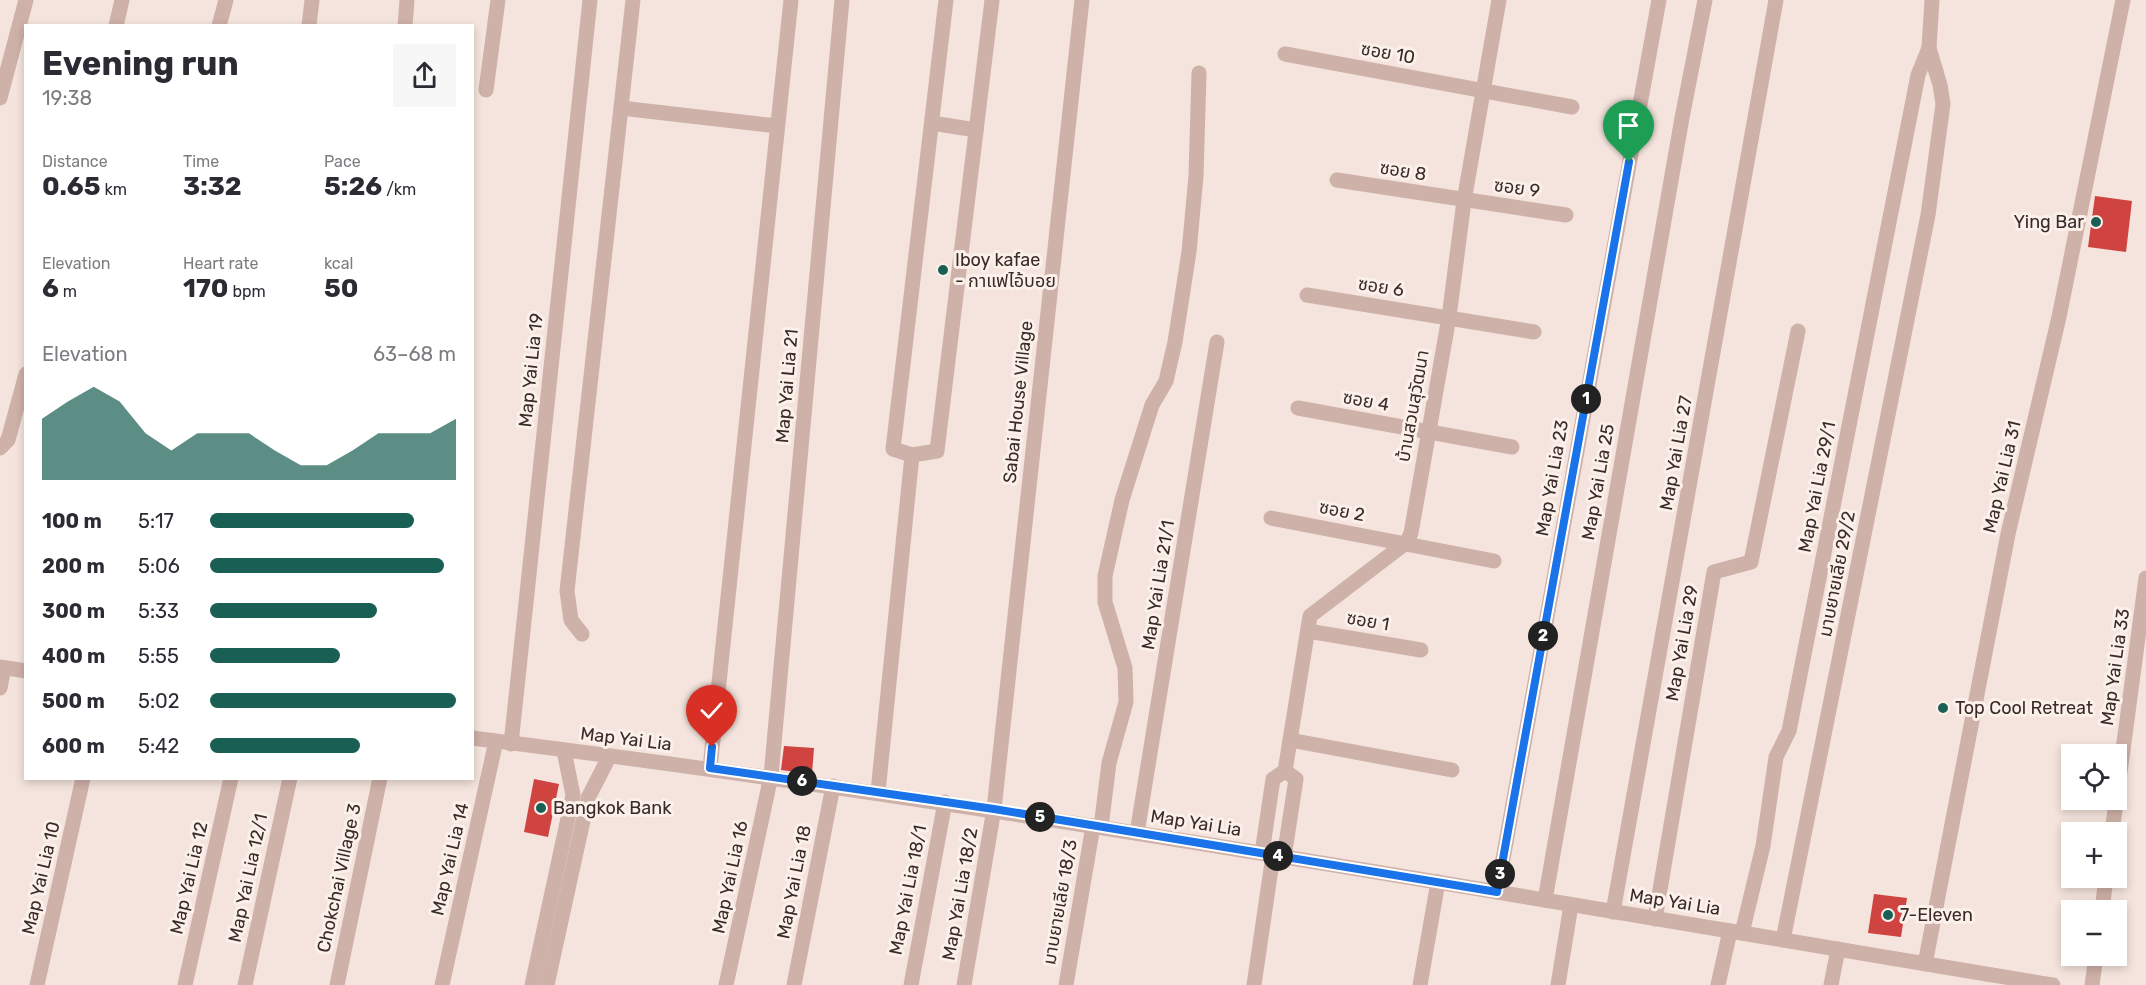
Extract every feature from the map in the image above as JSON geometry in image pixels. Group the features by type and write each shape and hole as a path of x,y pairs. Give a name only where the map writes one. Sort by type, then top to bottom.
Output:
{"street":[{"path":"0,98 26,0"},
{"path":"116,24 122,0"},
{"path":"220,24 226,0"},
{"path":"309,24 312,0"},
{"path":"405,24 407,0"},
{"path":"486,90 498,0"},
{"name":"Map Yai Lia 19","path":"504,742 590,0"},
{"path":"582,634 571,620 567,591 633,0"},
{"path":"710,768 791,0"},
{"name":"Map Yai Lia 21","path":"771,777 842,0"},
{"path":"946,0 893,449 912,455 937,451 992,0"},
{"name":"Sabai House Village","path":"994,809 1082,0"},
{"name":"บ้านสวนสุวัฒนา","path":"1407,542 1411,533 1449,317 1464,201 1499,0"},
{"name":"Map Yai Lia 23","path":"1497,892 1659,0"},
{"name":"Map Yai Lia 25","path":"1545,900 1678,141 1705,0"},
{"name":"Map Yai Lia 27","path":"1613,912 1776,0"},
{"path":"1929,48 1932,0"},
{"name":"Map Yai Lia 31","path":"1925,964 1947,841 2004,557 2059,317 2122,0"},
{"name":"มาบยายเลีย 29/2","path":"1783,940 1928,215 1943,104 1929,48"},
{"name":"Map Yai Lia 29/1","path":"1718,985 1763,846 1776,757 1789,731 1918,75 1929,48"},
{"name":"ซอย 10","path":"1285,54 1572,107"},
{"name":"มาบยายเลีย 18/3","path":"1066,985 1109,763 1126,702 1125,668 1105,602 1105,576 1122,500 1152,405 1166,381 1175,342 1190,252 1197,176 1199,73"},
{"path":"621,108 777,126"},
{"path":"932,123 976,130"},
{"name":"ซอย 8","path":"1337,180 1464,201"},
{"name":"ซอย 9","path":"1464,201 1566,215"},
{"name":"ซอย 6","path":"1307,295 1534,332"},
{"name":"Map Yai Lia 29","path":"1655,919 1714,572 1750,562 1798,331"},
{"name":"Map Yai Lia 21/1","path":"1137,833 1217,342"},
{"path":"0,448 8,440 24,381"},
{"name":"ซอย 4","path":"1298,408 1512,447"},
{"path":"878,792 912,455"},
{"name":"ซอย 2","path":"1271,518 1407,542 1494,561"},
{"path":"1254,985 1273,855 1273,779 1285,771 1310,616 1407,542"},
{"name":"Map Yai Lia 33","path":"2113,822 2146,578"},
{"name":"ซอย 1","path":"1308,631 1421,650"},
{"path":"0,688 2,667 24,671"},
{"name":"Map Yai Lia","path":"474,738 710,768 994,809 1925,964 1962,978 2053,985"},
{"path":"1290,740 1452,770"},
{"name":"Map Yai Lia 14","path":"442,985 504,742"},
{"path":"532,985 573,795 564,751"},
{"path":"547,985 588,798 609,757"},
{"path":"1273,855 1296,779 1285,771"},
{"name":"Map Yai Lia 16","path":"726,985 771,777"},
{"name":"Map Yai Lia 10","path":"37,985 83,780"},
{"name":"Map Yai Lia 12","path":"185,985 231,780"},
{"name":"Map Yai Lia 12/1","path":"245,985 290,780"},
{"name":"Chokchai Village 3","path":"337,985 380,780"},
{"name":"Map Yai Lia 18","path":"794,985 832,786"},
{"name":"Map Yai Lia 18/1","path":"911,985 945,802"},
{"name":"Map Yai Lia 18/2","path":"964,985 994,809"},
{"path":"1420,985 1438,882"},
{"path":"1558,985 1571,905"},
{"path":"1831,985 1838,949"},
{"path":"2092,985 2095,966"}],"building":[{"path":"2095,196 2132,201 2126,252 2088,247"},
{"path":"784,746 814,748 812,774 781,770"},
{"name":"Bangkok Bank","path":"534,779 559,784 548,837 524,832"},
{"name":"7-Eleven","path":"1874,894 1907,898 1901,937 1868,933"}],"place":[{"name":"Ying Bar","path":"2096,222"},
{"name":"Iboy kafae - กาแฟไอ้บอย","path":"943,270"},
{"name":"Top Cool Retreat","path":"1943,708"},
{"name":"Bangkok Bank","path":"541,808"},
{"name":"7-Eleven","path":"1888,915"}],"route":[{"path":"712,747 710,768 994,809 1497,892 1629,162"}]}
